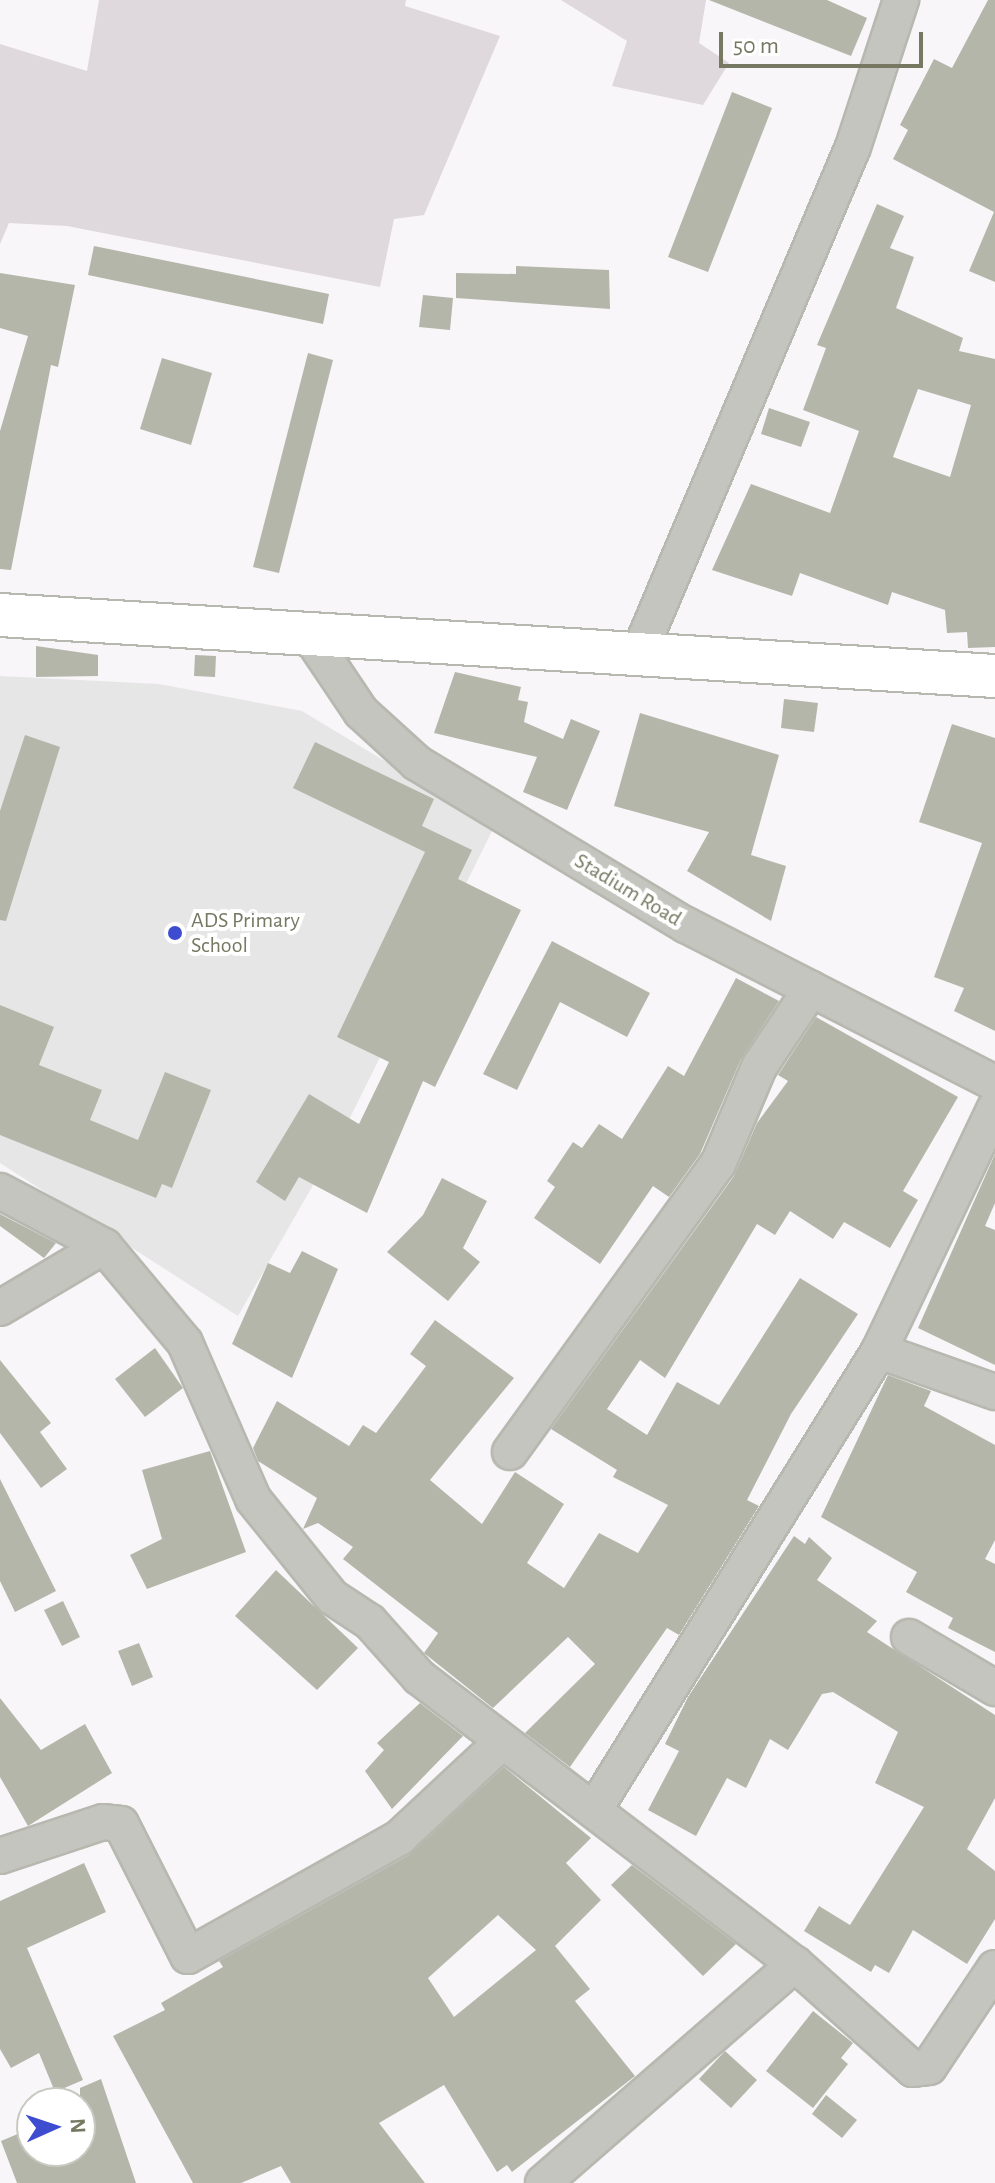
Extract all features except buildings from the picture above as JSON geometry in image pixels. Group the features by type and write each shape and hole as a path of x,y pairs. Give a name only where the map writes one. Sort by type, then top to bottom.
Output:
{"main road":[{"path":"0,615 995,676"}],"street":[{"path":"639,653 853,147 901,0"},
{"name":"Stadium Road","path":"310,636 361,712 417,763 686,925 995,1083"},
{"path":"510,1452 718,1164 759,1067 811,989"},
{"path":"594,1810 879,1351 995,1108"},
{"path":"0,1191 104,1246 185,1343 231,1455 283,1543 419,1677 795,1964 921,2071 995,1968"},
{"path":"0,1308 104,1246"},
{"path":"879,1351 995,1392"},
{"path":"909,1637 995,1688"},
{"path":"0,1856 103,1822 121,1824 188,1956 399,1838 502,1742"},
{"path":"543,2183 795,1964"}],"shaded area":[{"path":"99,0 406,0 405,6 500,36 424,215 394,219 380,287 67,226 9,223 0,244 0,44 87,71"},
{"path":"561,0 706,0 699,43 729,63 703,105 612,86 627,41"},
{"path":"0,676 159,684 302,711 494,827 340,1138 238,1316 0,1163"}],"place":[{"name":"ADS Primary School","path":"175,933"}]}
